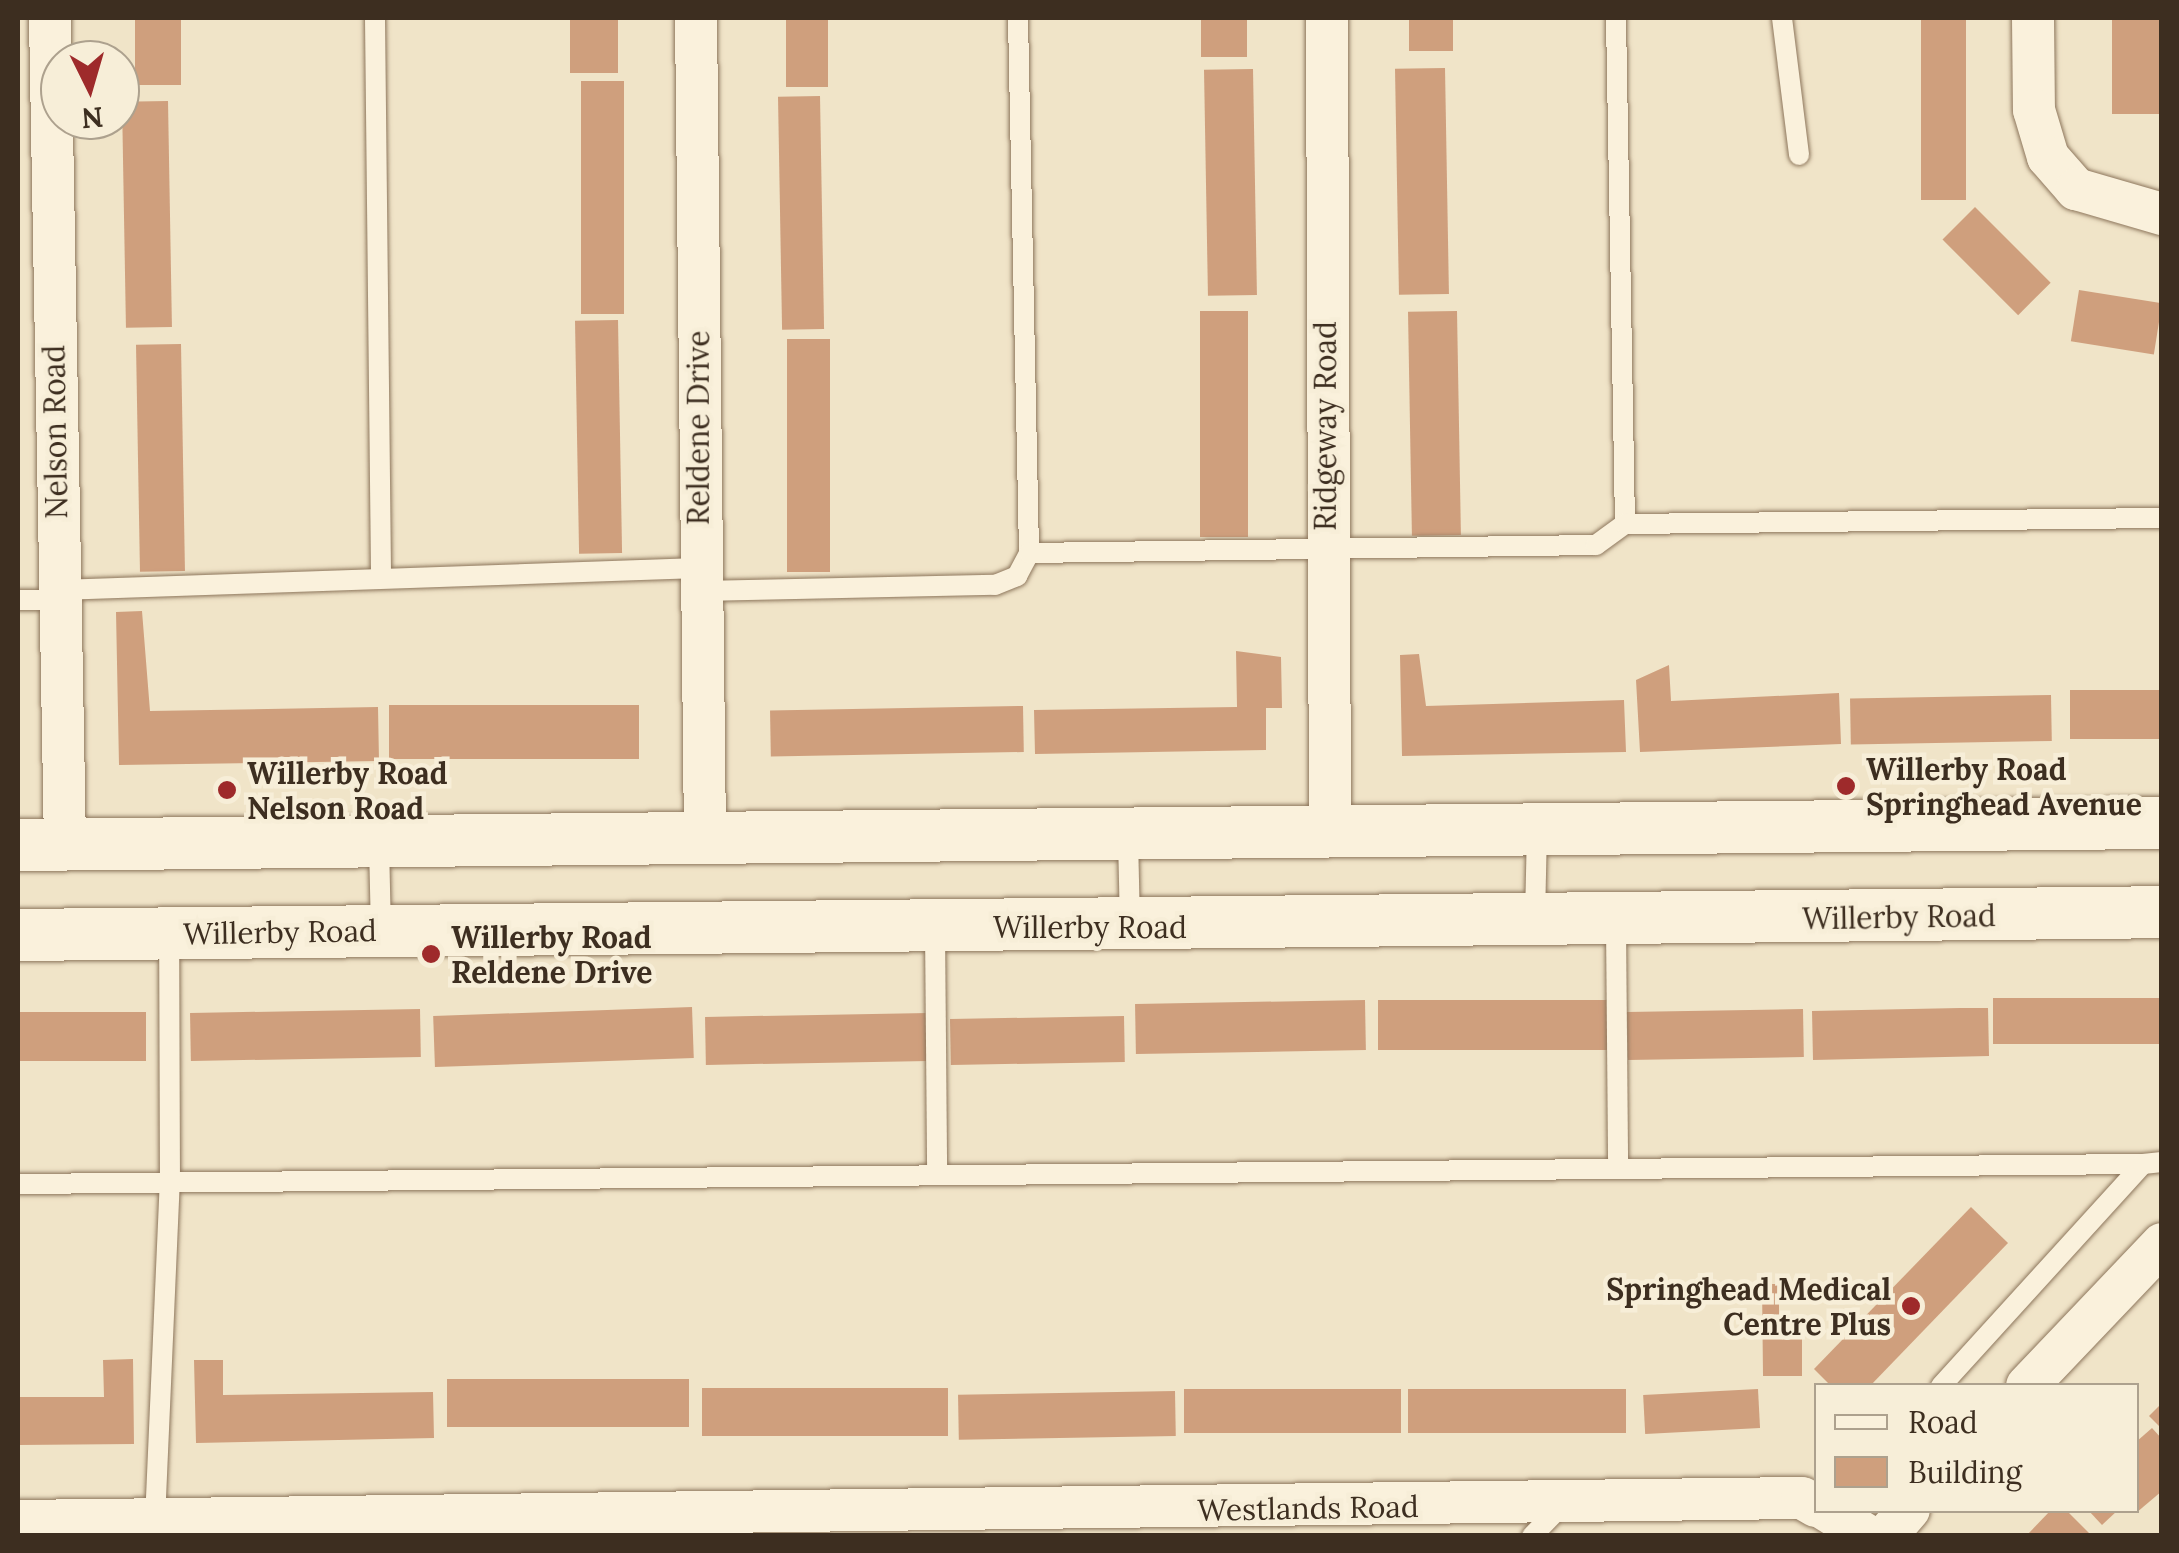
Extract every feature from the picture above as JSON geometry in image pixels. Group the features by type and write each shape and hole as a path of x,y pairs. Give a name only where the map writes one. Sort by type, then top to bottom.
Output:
{"street":[{"name":"Nelson Road","path":"41,846 59,595 50,18"},
{"name":"Reldene Drive","path":"696,18 705,838"},
{"name":"Ridgeway Road","path":"1327,18 1330,834"},
{"path":"2033,18 2034,110 2048,157 2076,189 2162,214"},
{"path":"41,846 2162,823"},
{"name":"Willerby Road","path":"18,935 1535,925 2162,912"},
{"path":"2031,1383 2162,1244"},
{"name":"Westlands Road","path":"18,1521 155,1528 1802,1498 1814,1505"},
{"path":"1860,1524 1898,1513"}],"lane":[{"path":"375,18 381,574"},
{"path":"18,600 59,595 353,585 381,574 995,585 1017,576 1030,554 1018,18"},
{"path":"1616,18 1625,524"},
{"path":"1782,18 1798,155"},
{"path":"1030,554 1596,545 1625,524 2162,518"},
{"path":"1535,925 1537,830"},
{"path":"1128,836 1130,927"},
{"path":"378,842 381,931"},
{"path":"1616,924 1618,1166"},
{"path":"935,928 938,1176"},
{"path":"155,1528 170,1184 170,933"},
{"path":"18,1184 2152,1163"},
{"path":"1944,1383 2152,1163"},
{"path":"1532,1536 1562,1505"}],"building":[{"path":"135,18 181,18 181,85 140,85 140,40 135,40"},
{"path":"570,18 618,18 618,73 570,73"},
{"path":"786,18 828,18 828,87 786,87"},
{"path":"1201,18 1247,18 1247,57 1201,57"},
{"path":"1409,18 1453,18 1453,51 1409,51"},
{"path":"1921,18 1966,18 1966,200 1921,200"},
{"path":"2112,18 2162,18 2162,114 2112,114"},
{"path":"1445,68 1449,294 1399,295 1395,69"},
{"path":"1253,69 1257,295 1208,296 1204,70"},
{"path":"581,81 624,81 624,314 581,314"},
{"path":"820,96 824,329 782,330 778,97"},
{"path":"140,101 168,101 172,327 126,328 123,140 140,140"},
{"path":"1975,207 2051,283 2018,315 1942,240"},
{"path":"2079,290 2162,303 2154,355 2071,341"},
{"path":"1200,311 1248,311 1248,537 1200,537"},
{"path":"1457,311 1461,535 1412,536 1408,312"},
{"path":"618,320 622,553 579,554 575,321"},
{"path":"787,339 830,339 830,572 787,572"},
{"path":"181,344 185,571 140,572 136,345"},
{"path":"142,611 150,711 378,707 379,761 119,765 116,612"},
{"path":"1236,651 1281,657 1282,708 1266,708 1266,750 1035,754 1034,710 1237,707"},
{"path":"1419,654 1426,706 1624,700 1626,752 1402,756 1400,655"},
{"path":"1669,665 1671,701 1839,693 1841,744 1640,752 1636,680"},
{"path":"2070,690 2162,690 2162,739 2070,739"},
{"path":"2051,695 2052,741 1851,745 1850,699"},
{"path":"389,705 639,705 639,759 389,759"},
{"path":"1023,706 1024,752 771,756 770,710"},
{"path":"1993,998 2162,998 2162,1044 1993,1044"},
{"path":"1365,1000 1366,1050 1136,1054 1135,1004"},
{"path":"1378,1000 1611,1000 1611,1050 1378,1050"},
{"path":"692,1007 694,1058 435,1067 433,1016"},
{"path":"1988,1008 1989,1056 1813,1060 1812,1011"},
{"path":"420,1009 421,1057 191,1061 190,1013"},
{"path":"1803,1009 1804,1057 1628,1060 1627,1012"},
{"path":"18,1012 146,1012 146,1061 18,1061"},
{"path":"928,1013 929,1061 706,1065 705,1017"},
{"path":"1124,1016 1125,1062 951,1065 950,1019"},
{"path":"1971,1207 2008,1243 1873,1383 1828,1383 1814,1369"},
{"path":"1762,1284 1779,1284 1779,1328 1802,1328 1802,1376 1763,1376"},
{"path":"133,1359 134,1444 18,1445 18,1397 104,1397 103,1360"},
{"path":"194,1360 223,1360 223,1395 433,1392 434,1438 196,1443"},
{"path":"447,1379 689,1379 689,1427 447,1427"},
{"path":"702,1388 948,1388 948,1436 702,1436"},
{"path":"1184,1389 1401,1389 1401,1433 1184,1433"},
{"path":"1408,1389 1626,1389 1626,1433 1408,1433"},
{"path":"1758,1389 1760,1428 1645,1434 1643,1395"},
{"path":"1175,1391 1176,1436 959,1440 958,1395"},
{"path":"2162,1403 2162,1429 2149,1416"},
{"path":"2152,1428 2162,1439 2162,1491 2139,1510 2139,1439"},
{"path":"2048,1513 2069,1513 2089,1533 2026,1536"},
{"path":"2091,1513 2115,1513 2102,1525"}],"place":[{"name":"Willerby Road Springhead Avenue","path":"1846,786"},
{"name":"Willerby Road Nelson Road","path":"227,790"},
{"name":"Willerby Road Reldene Drive","path":"431,954"},
{"name":"Springhead Medical Centre Plus","path":"1911,1306"}]}
